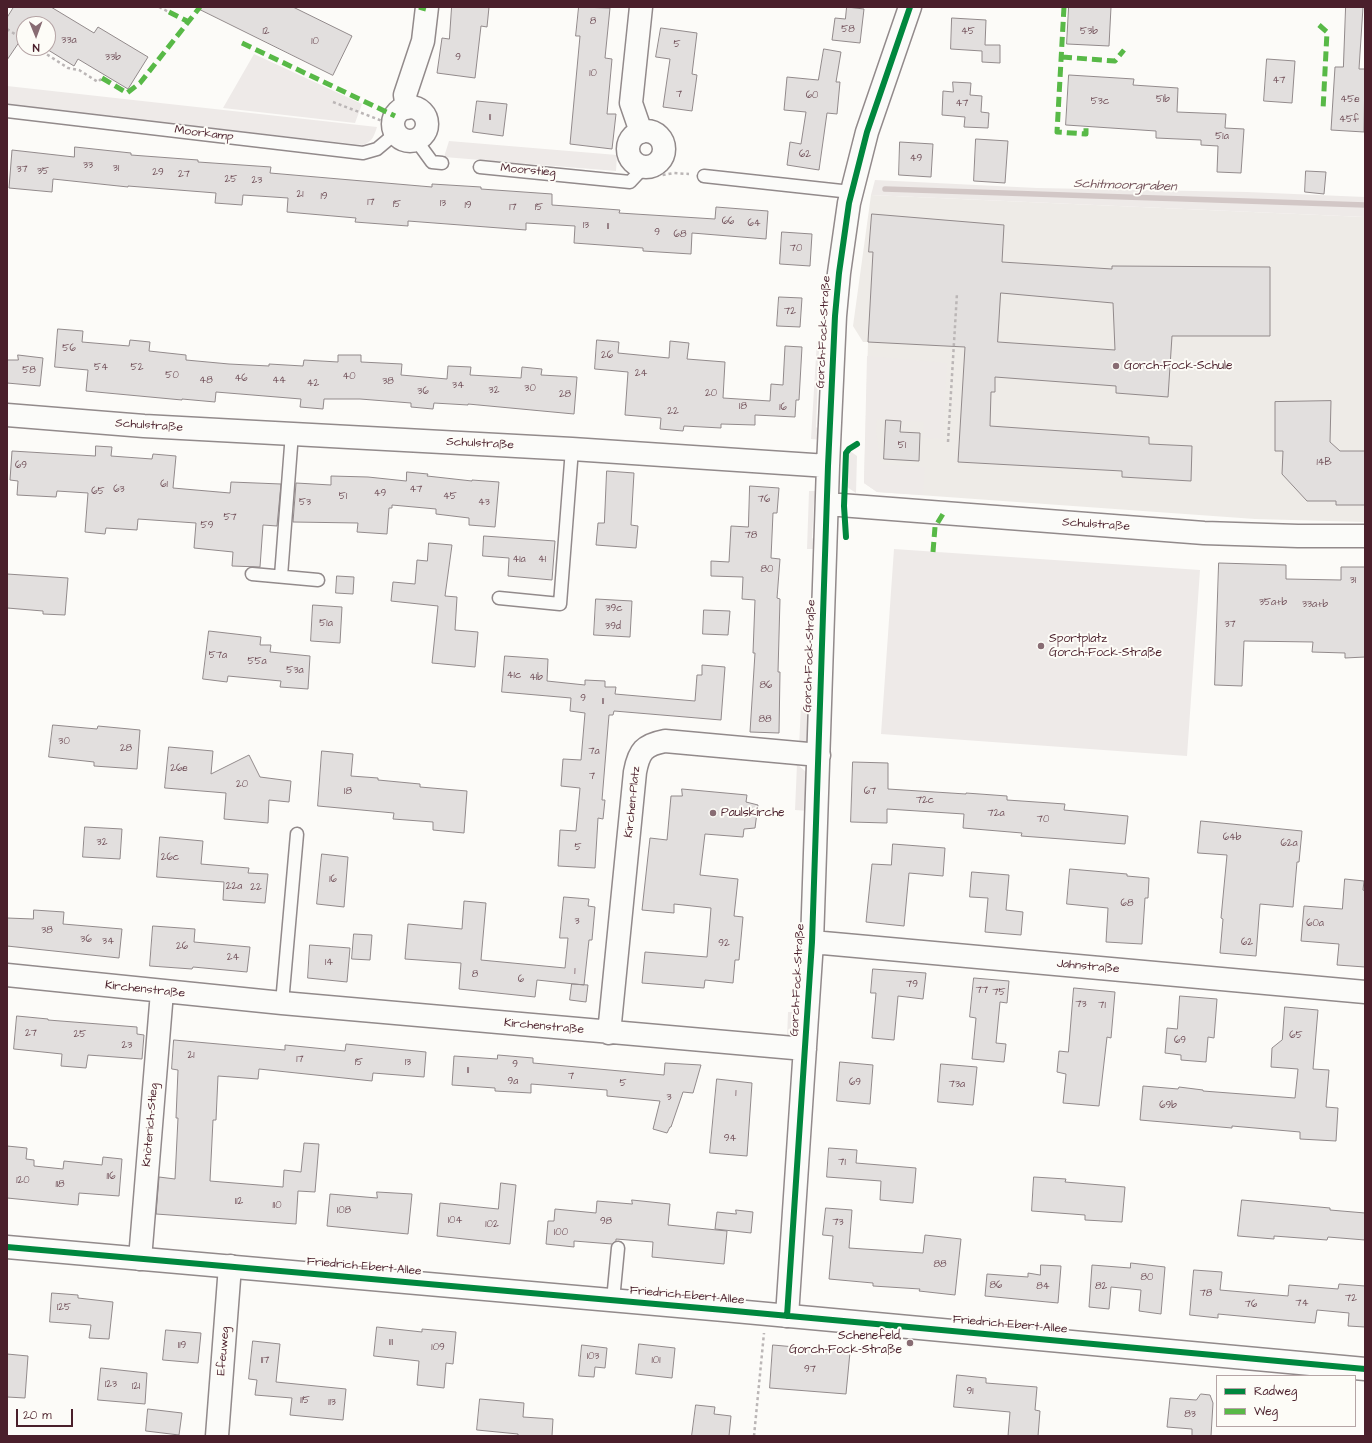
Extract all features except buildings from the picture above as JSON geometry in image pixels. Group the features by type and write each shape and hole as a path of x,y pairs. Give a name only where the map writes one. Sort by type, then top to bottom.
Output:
{"street":[{"path":"407,108 405,95 423,41 427,7"},
{"path":"640,7 631,103 641,132 636,134 631,139 628,150 633,161 644,167"},
{"name":"Gorch-Fock-Straße","path":"787,1316 812,942 828,466 836,302 845,224 851,192 867,132 910,7"},
{"name":"Moorkamp","path":"412,107 422,112 427,122 421,138 401,133 395,116 402,109 412,107"},
{"name":"Schulstraße","path":"7,415 144,426 572,449 828,466"},
{"name":"Schulstraße","path":"827,504 1204,533 1283,536 1365,536"},
{"name":"Kirchen-Platz","path":"610,1033 635,772 637,759 644,749 654,743 665,741 818,755"},
{"name":"Jahnstraße","path":"812,942 1365,992"},
{"name":"Kirchenstraße","path":"7,975 162,992 610,1033 805,1049"},
{"name":"Knöterich-Stieg","path":"140,1259 162,992"},
{"name":"Friedrich-Ebert-Allee","path":"7,1247 613,1300 1365,1369"},
{"name":"Efeuweg","path":"217,1436 230,1266"}],"lane":[{"name":"Moorkamp","path":"7,111 363,153 377,149 401,133"},
{"path":"401,133 432,162 442,163"},
{"name":"Moorstieg","path":"480,167 630,182 644,167"},
{"path":"704,176 851,192"},
{"path":"281,576 292,433"},
{"path":"499,598 560,604 572,449"},
{"path":"252,574 318,580"},
{"path":"282,1003 297,834"},
{"path":"613,1300 618,1248"}],"path":[{"path":"159,7 169,12"},
{"path":"7,28 16,34"},
{"path":"49,56 68,68 79,70 98,82 102,78"},
{"path":"333,102 401,133"},
{"path":"644,167 662,175 674,173 704,176"},
{"path":"948,442 957,293"},
{"path":"754,1436 764,1329"}],"shaded area":[{"path":"254,54 362,104 355,123 223,108"},
{"path":"7,86 377,127 373,138 363,145 7,105"},
{"path":"449,141 617,155 616,171 444,157"},
{"path":"875,180 1037,188 1247,192 1365,197 1365,217 871,195"},
{"name":"Gorch-Fock-Schule","path":"871,195 1365,217 1365,522 1255,519 877,492 864,483 868,342 863,342 853,326"},
{"path":"817,340 826,340 825,346 819,351 816,427 824,434 824,440 811,439"},
{"path":"867,356 947,363 943,439 923,438 924,422 877,419 876,431 881,464 925,467 923,495 877,492 864,483"},
{"path":"850,451 857,456 856,493 847,487"},
{"path":"809,491 820,491 819,499 814,503 812,538 818,542 818,549 807,549"},
{"name":"Sportplatz Gorch-Fock-Straße","path":"894,549 1200,570 1187,756 881,734"},
{"path":"801,705 812,706 809,740 807,744 799,747"},
{"path":"797,764 805,771 807,776 808,811 795,810"},
{"path":"788,1012 803,1012 796,1031 787,1039"}],"waterway":[{"name":"Schitmoorgraben","path":"885,189 1365,205"}],"marked path":[{"path":"102,78 127,93 140,83 200,7"},
{"path":"419,7 426,9"},
{"path":"1064,7 1057,132 1086,134 1086,127"},
{"path":"169,12 189,22"},
{"path":"1319,25 1327,32 1323,110"},
{"path":"242,43 395,116"},
{"path":"1062,57 1115,61 1124,50"},
{"path":"933,552 935,527 943,514"}],"cycle path":[{"path":"787,1316 812,942 828,466 835,316 839,273 849,203 867,132 910,7"},
{"path":"846,537 844,506 846,453 857,444"},
{"path":"7,1247 724,1310 1365,1369"}],"place":[{"name":"Gorch-Fock-Schule","path":"1116,366"},
{"name":"Sportplatz Gorch-Fock-Straße","path":"1041,646"},
{"name":"Paulskirche","path":"713,813"},
{"name":"Schenefeld, Gorch-Fock-Straße","path":"910,1343"}]}
